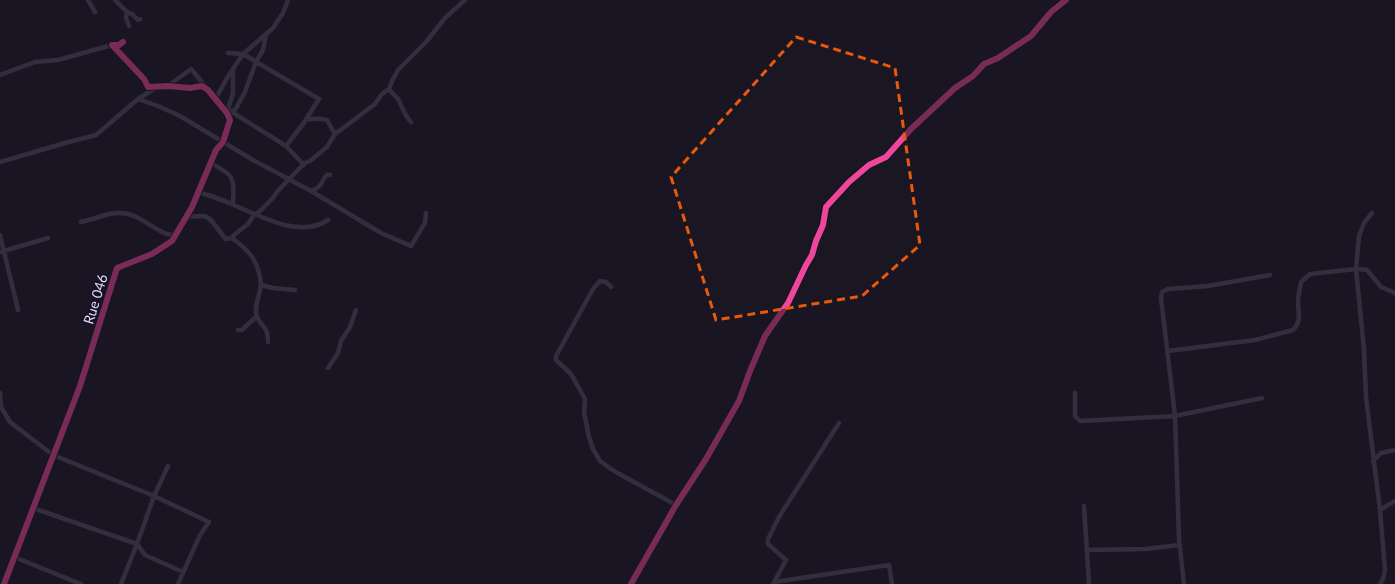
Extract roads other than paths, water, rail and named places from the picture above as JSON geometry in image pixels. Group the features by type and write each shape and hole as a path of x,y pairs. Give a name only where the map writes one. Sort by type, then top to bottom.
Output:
{"street":[{"path":"88,0 95,12"},
{"path":"115,0 127,12 132,14 138,20 140,19"},
{"path":"216,98 243,54 278,22 288,0"},
{"path":"187,216 204,216 213,223 226,239 232,238 248,224 254,215 272,199 304,165 327,147 335,134 370,108 382,94 389,89 398,70 426,42 445,18 465,0"},
{"path":"631,584 676,505 706,459 739,401 765,336 780,312 788,303 812,254 823,225 826,207 849,182 869,165 886,156 911,129 955,88 973,76 984,64 998,58 1031,36 1051,12 1066,0"},
{"path":"127,12 126,18 128,26"},
{"path":"230,110 235,110 246,92 256,62 263,50 266,34"},
{"path":"0,75 35,62 58,60 112,46 122,45"},
{"path":"112,46 144,79 148,87 168,86 190,88 202,86 208,90"},
{"path":"228,53 243,54 319,99 306,120 286,146"},
{"name":"Rue 046","path":"4,584 80,386 117,268 152,254 172,241 187,216 216,150 223,142 230,120 227,113 191,69 168,86"},
{"path":"230,110 233,93 233,69"},
{"path":"0,162 96,135 138,99 157,87"},
{"path":"389,89 391,93 397,97 407,118 411,122"},
{"path":"138,99 180,116 381,233 411,246 425,223 426,214"},
{"path":"220,105 286,146 304,165"},
{"path":"306,120 327,120 335,134"},
{"path":"211,162 232,178 234,190 233,204"},
{"path":"311,191 318,188 322,184 324,177 330,175"},
{"path":"198,193 213,196 254,215 283,224 310,228 328,220"},
{"path":"81,222 96,219 99,216 124,212 135,216 167,234 172,235 178,232"},
{"path":"1372,213 1364,223 1359,236 1356,268 1364,350 1366,397 1380,510 1384,570 1383,579 1380,584"},
{"path":"0,234 2,251 18,310"},
{"path":"2,251 48,238"},
{"path":"232,238 252,255 256,261 261,285 256,310 257,316 268,331 268,342"},
{"path":"1168,351 1255,340 1293,330 1298,325 1298,301 1301,282 1310,274 1356,268 1366,270 1381,287 1395,294"},
{"path":"1184,584 1180,545 1175,416 1161,298 1162,292 1168,289 1208,286 1270,275"},
{"path":"611,287 606,282 600,281 556,356 556,360 571,374 585,399 584,412 589,437 600,462 676,505"},
{"path":"261,285 273,288 295,290"},
{"path":"328,368 338,353 341,341 350,327 356,310"},
{"path":"238,330 242,330 257,316"},
{"path":"0,393 1,407 10,422 53,455 154,496 209,522 200,535 178,584"},
{"path":"1075,393 1075,416 1080,421 1175,416 1262,398"},
{"path":"774,583 786,560 768,544 768,539 779,517 839,423"},
{"path":"1373,461 1382,453 1395,450"},
{"path":"121,584 154,496 168,466"},
{"path":"1380,510 1395,501"},
{"path":"1084,506 1089,584"},
{"path":"33,508 137,544 145,555 183,572"},
{"path":"1087,550 1145,549 1180,545"},
{"path":"14,557 81,584"},
{"path":"774,583 889,565 892,584"}]}
